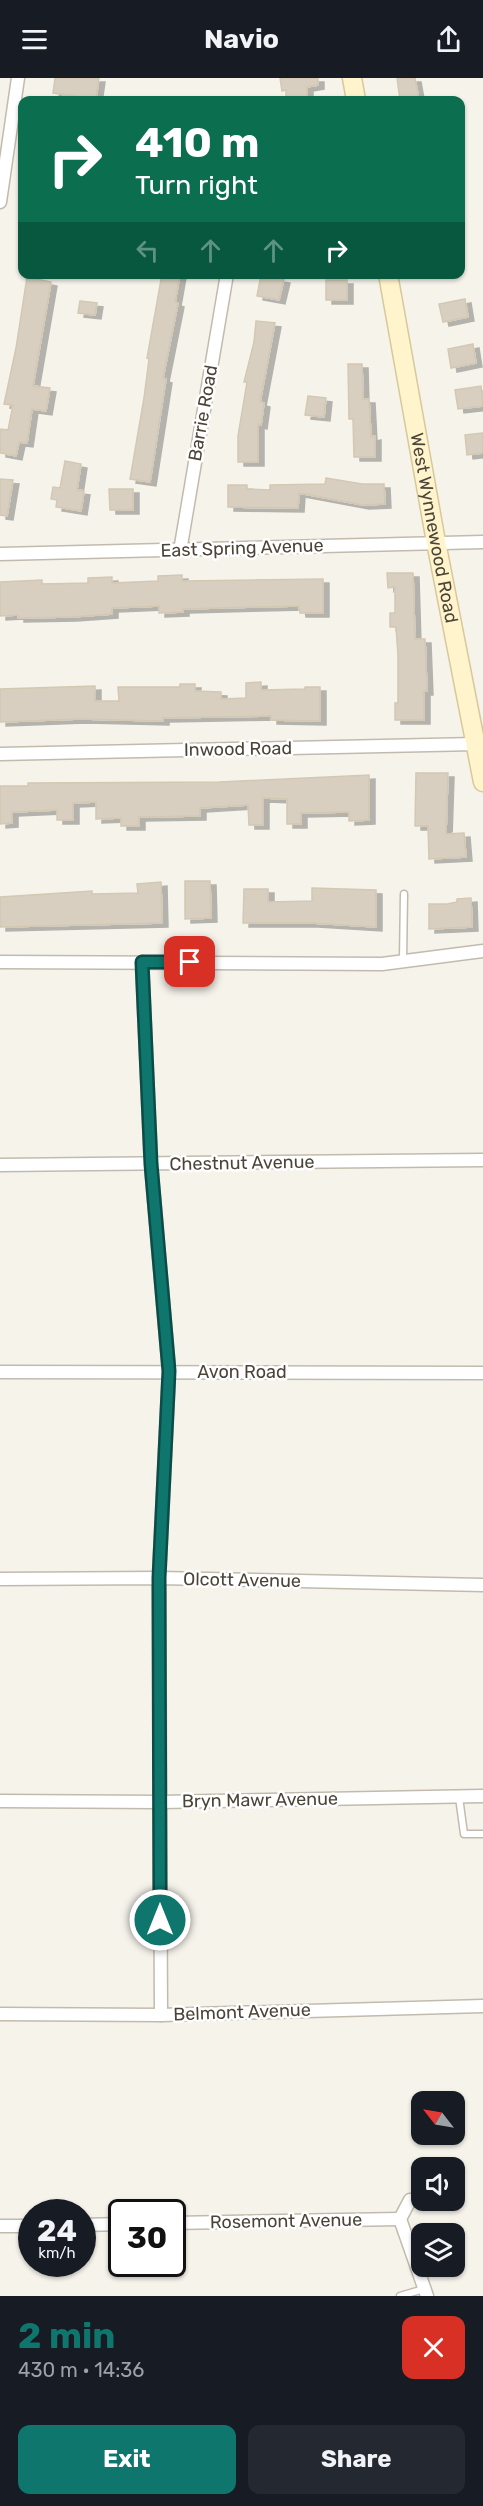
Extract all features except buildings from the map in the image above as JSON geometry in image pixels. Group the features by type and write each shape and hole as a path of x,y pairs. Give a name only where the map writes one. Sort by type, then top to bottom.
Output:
{"main road":[{"path":"352,78 355,96"},
{"name":"West Wynnewood Road","path":"389,279 436,542 483,782"}],"street":[{"path":"0,202 18,78"},
{"name":"Barrie Road","path":"180,551 225,279"},
{"name":"East Spring Avenue","path":"0,554 483,542"},
{"name":"Inwood Road","path":"0,754 476,744"},
{"path":"0,962 382,964 483,951"},
{"path":"142,962 151,1164 169,1371 159,1578 161,2014"},
{"name":"Chestnut Avenue","path":"0,1165 483,1160"},
{"name":"Avon Road","path":"0,1372 483,1373"},
{"name":"Olcott Avenue","path":"0,1579 159,1578 483,1586"},
{"name":"Bryn Mawr Avenue","path":"0,1801 160,1802 483,1796"},
{"name":"Belmont Avenue","path":"0,2014 161,2014 483,2006"},
{"path":"410,2200 400,2219 425,2292"},
{"name":"Rosemont Avenue","path":"186,2223 400,2219"},
{"path":"0,2226 18,2226"}],"lane":[{"path":"404,894 404,960"},
{"path":"459,1797 464,1834 483,1834"},
{"path":"400,2296 425,2292"}],"route":[{"path":"160,1920 159,1578 169,1371 151,1164 142,962 190,962"}]}
